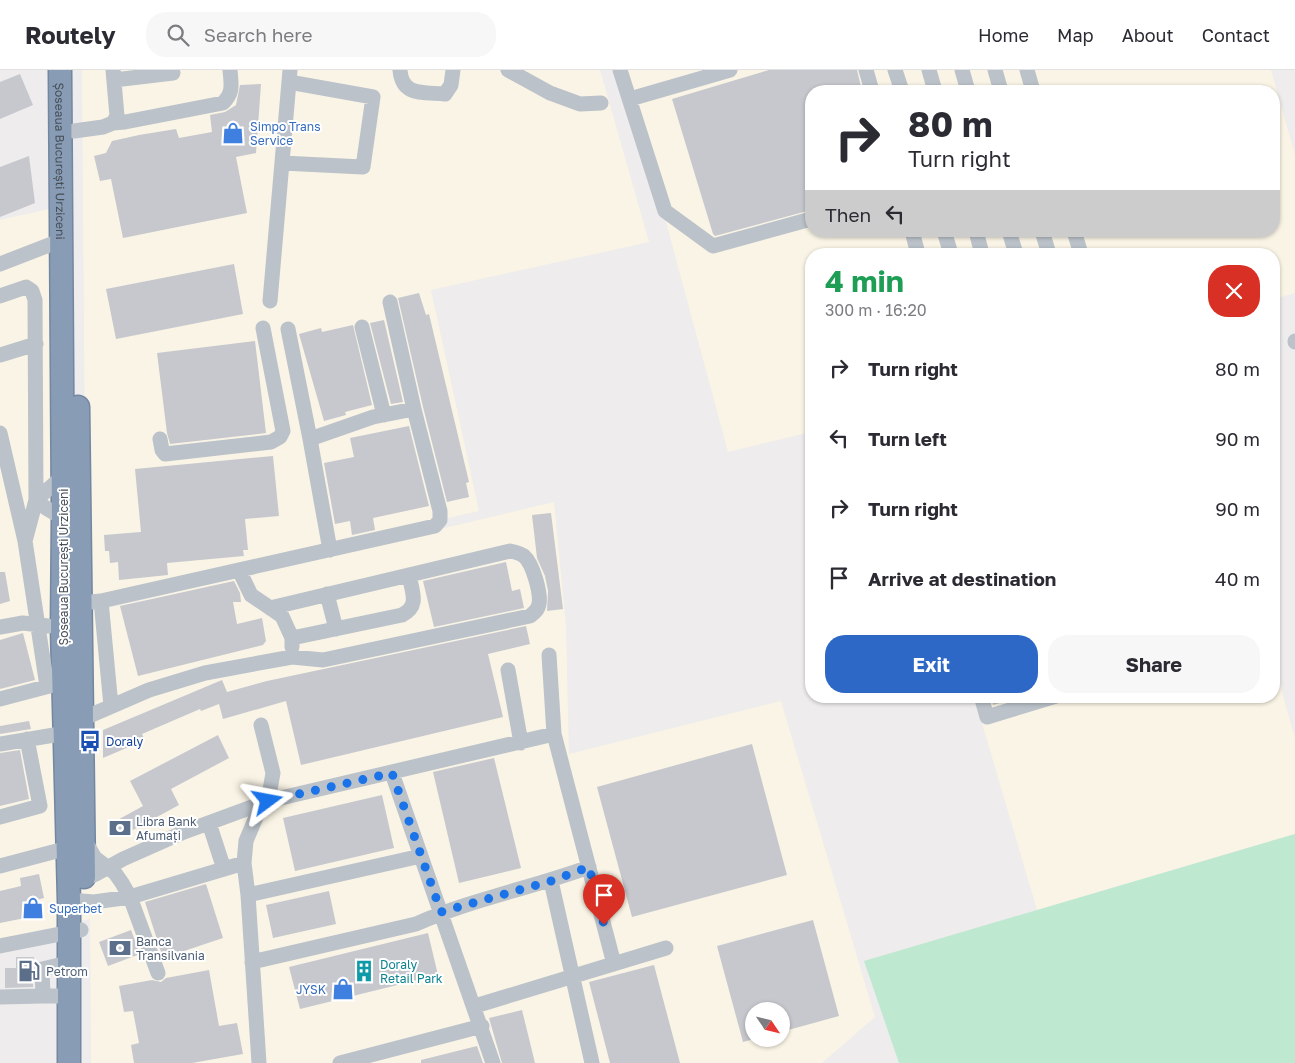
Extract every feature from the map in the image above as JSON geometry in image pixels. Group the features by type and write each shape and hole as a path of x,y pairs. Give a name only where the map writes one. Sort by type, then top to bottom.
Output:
{"highway":[{"name":"Șoseaua București Urziceni","path":"60,70 63,518 62,629 55,685 74,726 75,931 82,1063"},
{"name":"Șoseaua București Urziceni","path":"74,70 74,131 90,602 74,726 67,799 76,843"},
{"name":"Șoseaua București Urziceni","path":"69,1063 68,963 75,931"}],"street":[{"path":"74,131 223,103 229,97 230,70"},
{"path":"400,70 401,80 405,87 413,92 445,94 451,85 452,70"},
{"path":"508,70 550,93 580,104 601,103"},
{"path":"620,70 665,211 713,246 805,221"},
{"path":"630,99 730,70"},
{"path":"866,70 870,85"},
{"path":"895,70 900,85"},
{"path":"928,70 933,85"},
{"path":"962,70 966,85"},
{"path":"995,70 999,85"},
{"path":"1027,70 1031,85"},
{"path":"114,122 116,116 114,75 173,73"},
{"path":"270,301 289,76 373,98 363,167 282,163"},
{"path":"0,264 62,240"},
{"path":"0,296 26,288 32,291 35,300 36,500 25,540"},
{"path":"111,706 90,602 435,526 440,520 440,511 414,409 390,302"},
{"path":"362,327 384,415"},
{"path":"160,439 162,450 165,454 271,442 280,437 283,431 264,328"},
{"path":"288,329 330,550"},
{"path":"0,356 36,344"},
{"path":"310,439 373,417 414,409"},
{"path":"0,433 25,540 39,625 55,685 0,698"},
{"path":"36,500 63,476"},
{"path":"36,500 63,518"},
{"path":"0,744 28,739 74,726 111,706 149,690 205,673 292,657 323,660 530,616 539,606 539,599 532,567 523,555 510,551 270,608"},
{"path":"239,570 251,595 282,616 292,638 292,657"},
{"path":"292,638 402,615 411,611 414,603 409,575"},
{"path":"327,594 336,629"},
{"path":"0,627 23,623 62,629"},
{"path":"548,655 554,734 614,964"},
{"path":"508,670 521,742"},
{"path":"983,703 987,717 1024,703"},
{"path":"257,1063 248,895 244,864 246,841 265,802 273,773 260,724"},
{"path":"76,891 123,859 184,832 265,802 554,734"},
{"path":"28,739 40,806"},
{"path":"392,773 482,1026 493,1063"},
{"path":"0,817 67,799"},
{"path":"236,813 246,841"},
{"path":"210,823 224,869"},
{"path":"0,866 76,843 108,868 122,883 130,897 158,973"},
{"path":"248,895 421,856"},
{"path":"76,891 112,901 244,864"},
{"path":"252,962 416,924 441,912 551,881 589,867"},
{"path":"551,881 592,1063"},
{"path":"0,946 75,931"},
{"path":"475,1006 666,948"},
{"path":"42,996 42,968 68,963"},
{"path":"0,998 68,996"},
{"path":"340,1063 482,1026"}],"shaded area":[{"path":"82,70 600,70 649,242 431,290 479,511 86,600"},
{"path":"620,70 1271,70 1275,85 805,85 805,237 1280,237 1280,102 1295,155 1295,293 1280,297 1280,248 805,248 805,433 728,452 663,211"},
{"name":"Doraly","path":"53,208 53,621 554,502 566,625 569,754 781,701 875,1017 822,1063 91,1063 90,919 0,939 0,220"},
{"path":"1280,685 1295,738 1295,834 1037,910 976,703 1280,703"}],"green space":[{"path":"1295,834 1295,1063 899,1063 864,961"}],"building":[{"path":"769,70 857,70 861,85 805,85 805,212 715,236 672,99"},
{"path":"20,74 33,105 0,119 0,82"},
{"path":"261,84 256,153 236,157 247,213 123,238 111,179 100,181 94,156 106,153 112,141 139,135 176,129 179,138 212,132 210,115 225,112 236,105 240,85"},
{"path":"29,156 35,203 0,217 0,167"},
{"path":"234,264 243,314 116,339 106,289"},
{"path":"419,293 426,315 429,314 469,482 466,483 469,497 447,502 398,298"},
{"path":"384,320 403,402 391,404 370,323"},
{"path":"353,325 372,405 345,412 346,415 324,421 299,334 321,328 322,332"},
{"path":"255,341 266,433 170,444 157,353"},
{"path":"409,426 429,506 373,518 375,530 352,535 350,521 335,524 324,463 354,457 350,438"},
{"path":"273,456 279,516 245,519 248,550 243,550 244,556 167,563 168,575 119,580 118,562 110,563 109,551 105,551 104,535 141,532 135,469"},
{"path":"551,513 563,609 547,611 548,591 545,576 537,558 532,515"},
{"path":"506,562 512,591 520,589 524,608 434,627 423,581"},
{"path":"0,572 5,572 10,601 0,604"},
{"path":"234,581 240,593 241,602 233,602 237,624 262,618 266,641 263,645 138,676 120,606"},
{"path":"526,626 530,644 488,654 503,717 301,765 286,701 223,719 219,704 201,711 200,709 142,734 145,740 103,758 103,730 222,680 227,692 267,681"},
{"path":"23,633 35,680 0,689 0,640"},
{"path":"29,721 31,729 0,734 0,726"},
{"path":"218,735 229,758 171,789 179,805 120,837 112,823 143,806 130,781"},
{"path":"752,744 787,875 632,917 597,787"},
{"path":"20,750 29,799 0,806 0,753"},
{"path":"494,758 521,868 459,883 433,772"},
{"path":"382,795 394,848 295,871 283,818"},
{"path":"39,874 44,898 36,900 40,915 0,923 0,891 21,886 20,878"},
{"path":"206,884 223,938 163,958 145,902"},
{"path":"329,891 336,924 273,938 266,905"},
{"path":"813,920 839,1016 790,1030 790,1002 745,1002 745,1041 743,1042 717,946"},
{"name":"Banca Transilvania","path":"131,930 140,954 108,966 99,942"},
{"name":"Doraly Retail Park","path":"428,933 438,975 300,1009 289,967"},
{"path":"16,957 34,957 33,987 5,988 5,968 16,968"},
{"path":"654,965 680,1063 610,1063 589,982"},
{"path":"209,970 219,1026 237,1023 243,1054 192,1063 134,1063 131,1045 139,1043 133,1011 124,1012 119,986 152,980 161,982 166,978"},
{"path":"522,1010 535,1063 502,1063 489,1018"},
{"path":"477,1046 483,1063 421,1063 421,1060"}],"place":[{"name":"Simpo Trans Service","path":"233,133"},
{"name":"Doraly","path":"90,741"},
{"name":"Libra Bank Afumați","path":"120,828"},
{"name":"Superbet","path":"33,908"},
{"name":"Banca Transilvania","path":"120,948"},
{"name":"Petrom","path":"29,971"},
{"name":"Doraly Retail Park","path":"364,971"},
{"name":"JYSK","path":"343,989"}],"route":[{"path":"268,801 392,773 441,912 551,881 589,867 604,925"}]}
